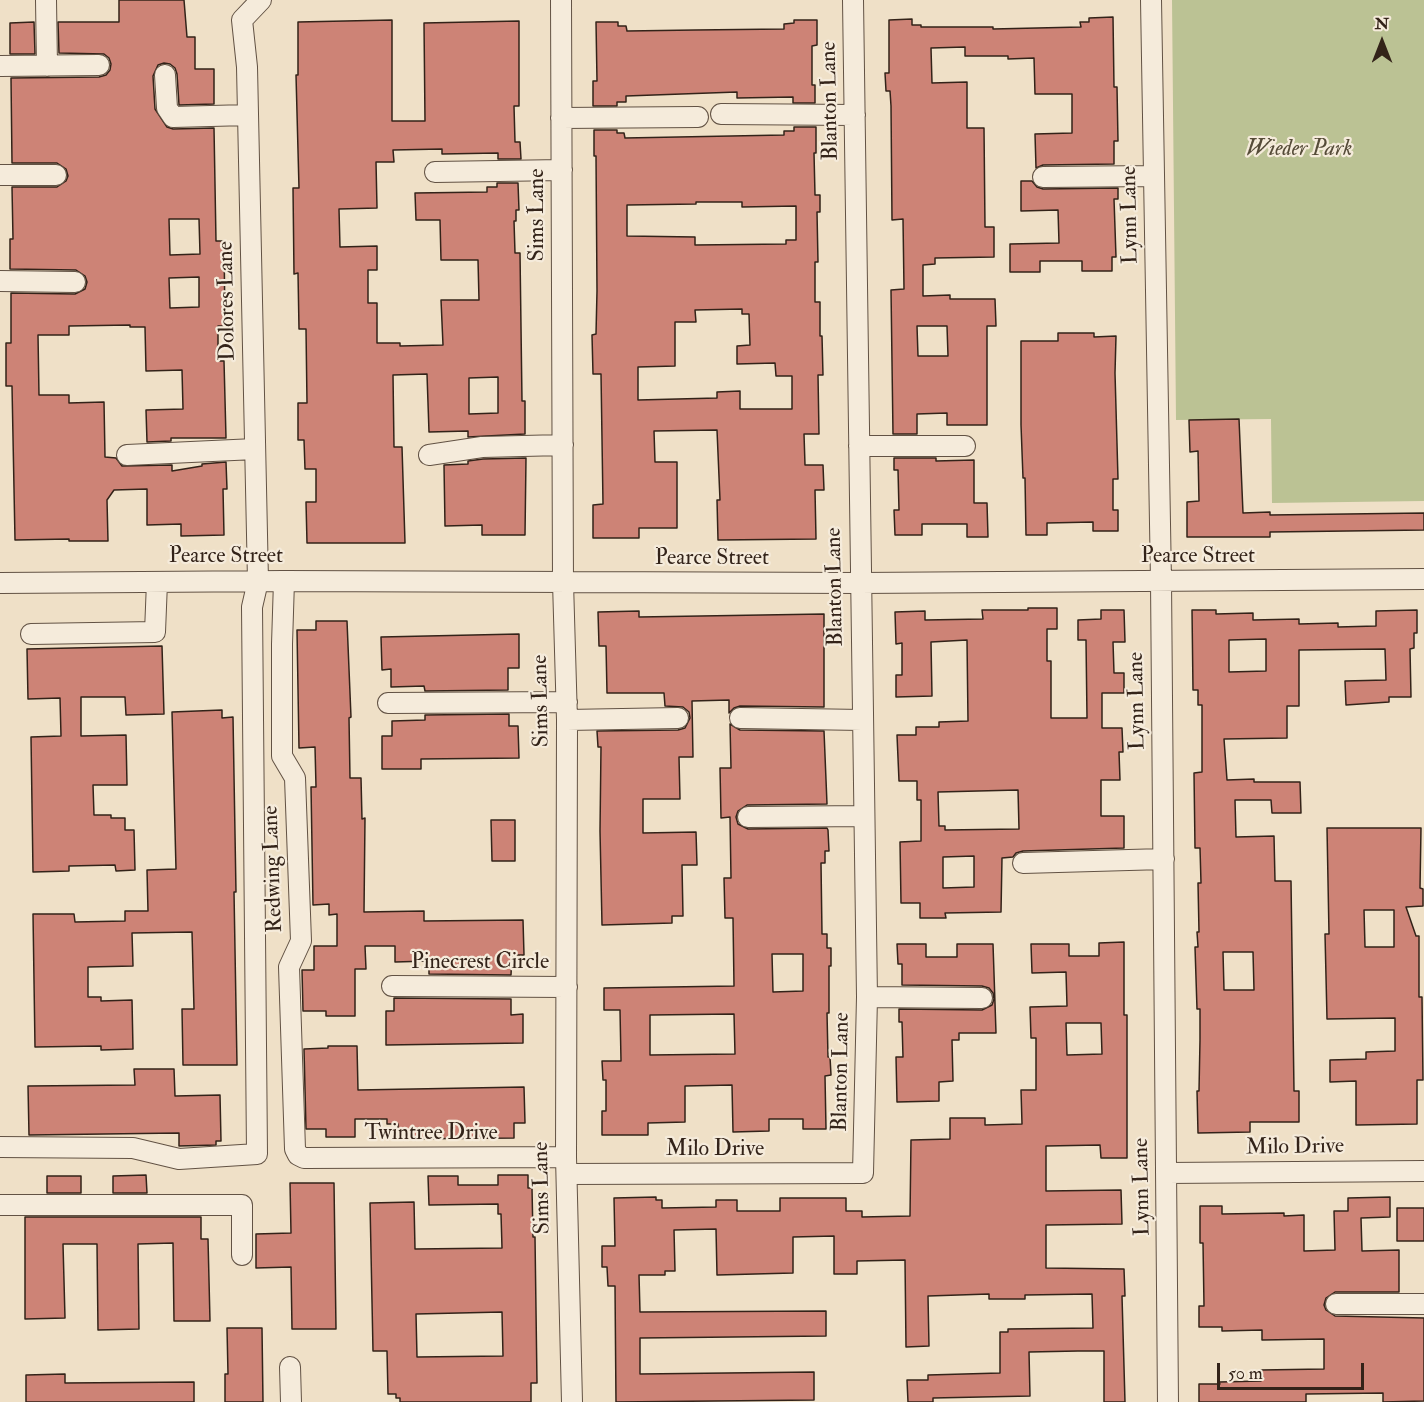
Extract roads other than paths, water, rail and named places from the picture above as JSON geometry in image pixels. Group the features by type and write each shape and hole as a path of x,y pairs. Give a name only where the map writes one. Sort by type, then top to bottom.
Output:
{"street":[{"path":"46,0 47,66"},
{"name":"Dolores Lane","path":"0,1147 133,1148 179,1159 257,1154 252,607 258,581 247,67 242,20 261,0"},
{"name":"Sims Lane","path":"561,0 563,582 567,711 566,1166 572,1402"},
{"name":"Blanton Lane","path":"853,0 867,998 863,1173"},
{"name":"Lynn Lane","path":"1151,0 1161,581 1168,1402"},
{"path":"0,66 99,65"},
{"path":"165,75 166,108 172,117 248,115"},
{"path":"720,114 855,115"},
{"path":"561,118 698,117"},
{"path":"435,172 562,170"},
{"path":"0,175 56,175"},
{"path":"1043,177 1154,176"},
{"path":"0,281 75,282"},
{"path":"429,455 482,447 563,445"},
{"path":"859,446 964,446"},
{"path":"127,455 255,449"},
{"name":"Pearce Street","path":"0,583 284,581 860,583 1424,579"},
{"name":"Redwing Lane","path":"284,581 282,756 295,778 301,941 289,967 292,1093 295,1149 298,1155"},
{"path":"31,634 155,632 157,582"},
{"path":"388,703 678,718"},
{"path":"740,718 862,720"},
{"path":"748,817 864,816"},
{"path":"1023,863 1164,859"},
{"name":"Pinecrest Circle","path":"392,986 567,987"},
{"path":"867,998 982,998"},
{"name":"Twintree Drive","path":"298,1155 304,1158 566,1166"},
{"name":"Milo Drive","path":"566,1166 863,1173"},
{"name":"Milo Drive","path":"1167,1173 1424,1171"},
{"path":"0,1205 242,1205 242,1255"},
{"path":"1336,1304 1424,1304"},
{"path":"290,1367 291,1402"}],"park label":[{"name":"Wieder Park","path":"1299,150"}]}
